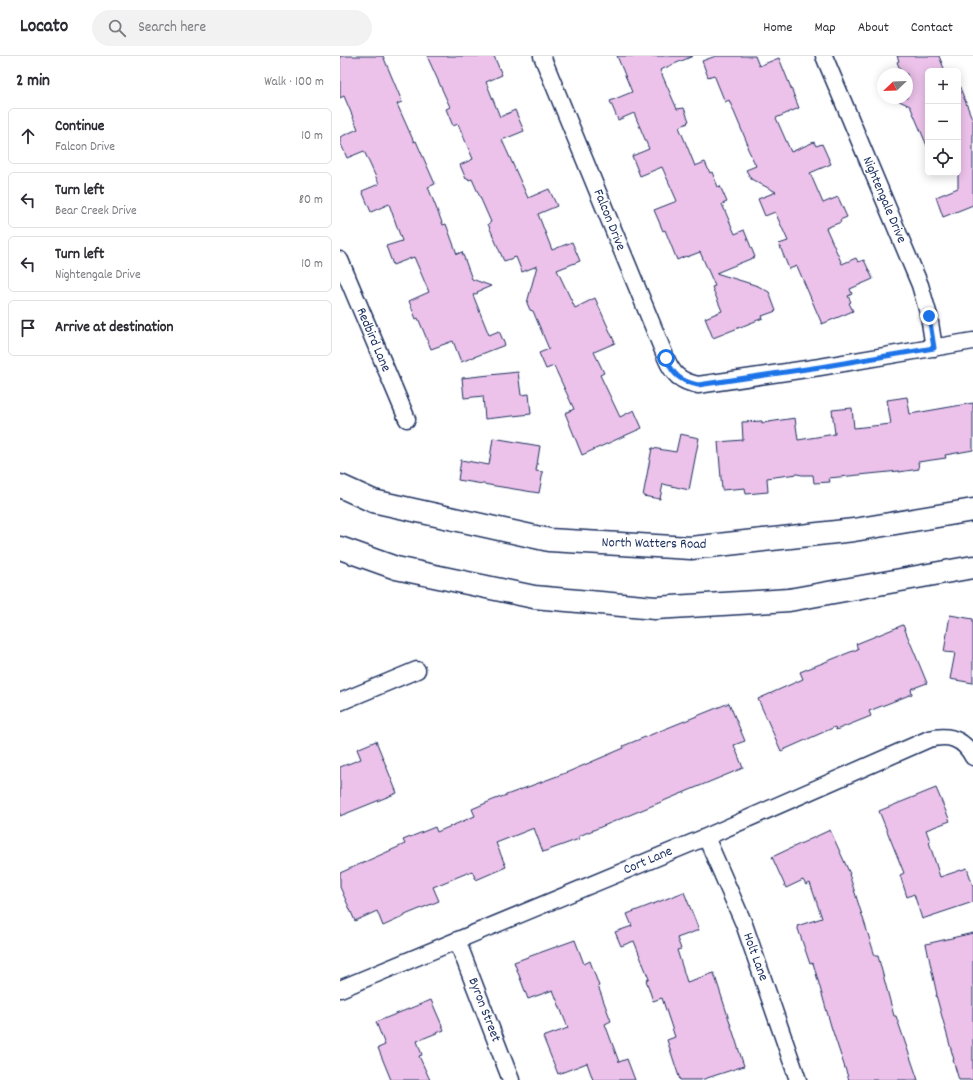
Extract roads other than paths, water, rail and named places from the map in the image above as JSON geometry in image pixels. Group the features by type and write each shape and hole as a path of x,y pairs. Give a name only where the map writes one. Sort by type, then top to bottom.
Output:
{"main road":[{"name":"North Watters Road","path":"340,486 373,501 549,540 691,548 854,530 973,510"},
{"path":"340,548 396,568 534,597 655,608 789,600 973,567"}],"street":[{"name":"Falcon Drive","path":"542,56 670,368 677,377 698,385 934,348"},
{"name":"Nightengale Drive","path":"824,56 920,284 929,316 934,348"},
{"name":"Redbird Lane","path":"340,260 407,419"},
{"path":"934,348 973,341"},
{"path":"340,702 417,670"},
{"name":"Cort Lane","path":"340,989 706,836 929,739 940,736 962,742 973,756"},
{"name":"Holt Lane","path":"706,836 744,924 798,1080"},
{"name":"Byron Street","path":"457,940 511,1080"}]}
